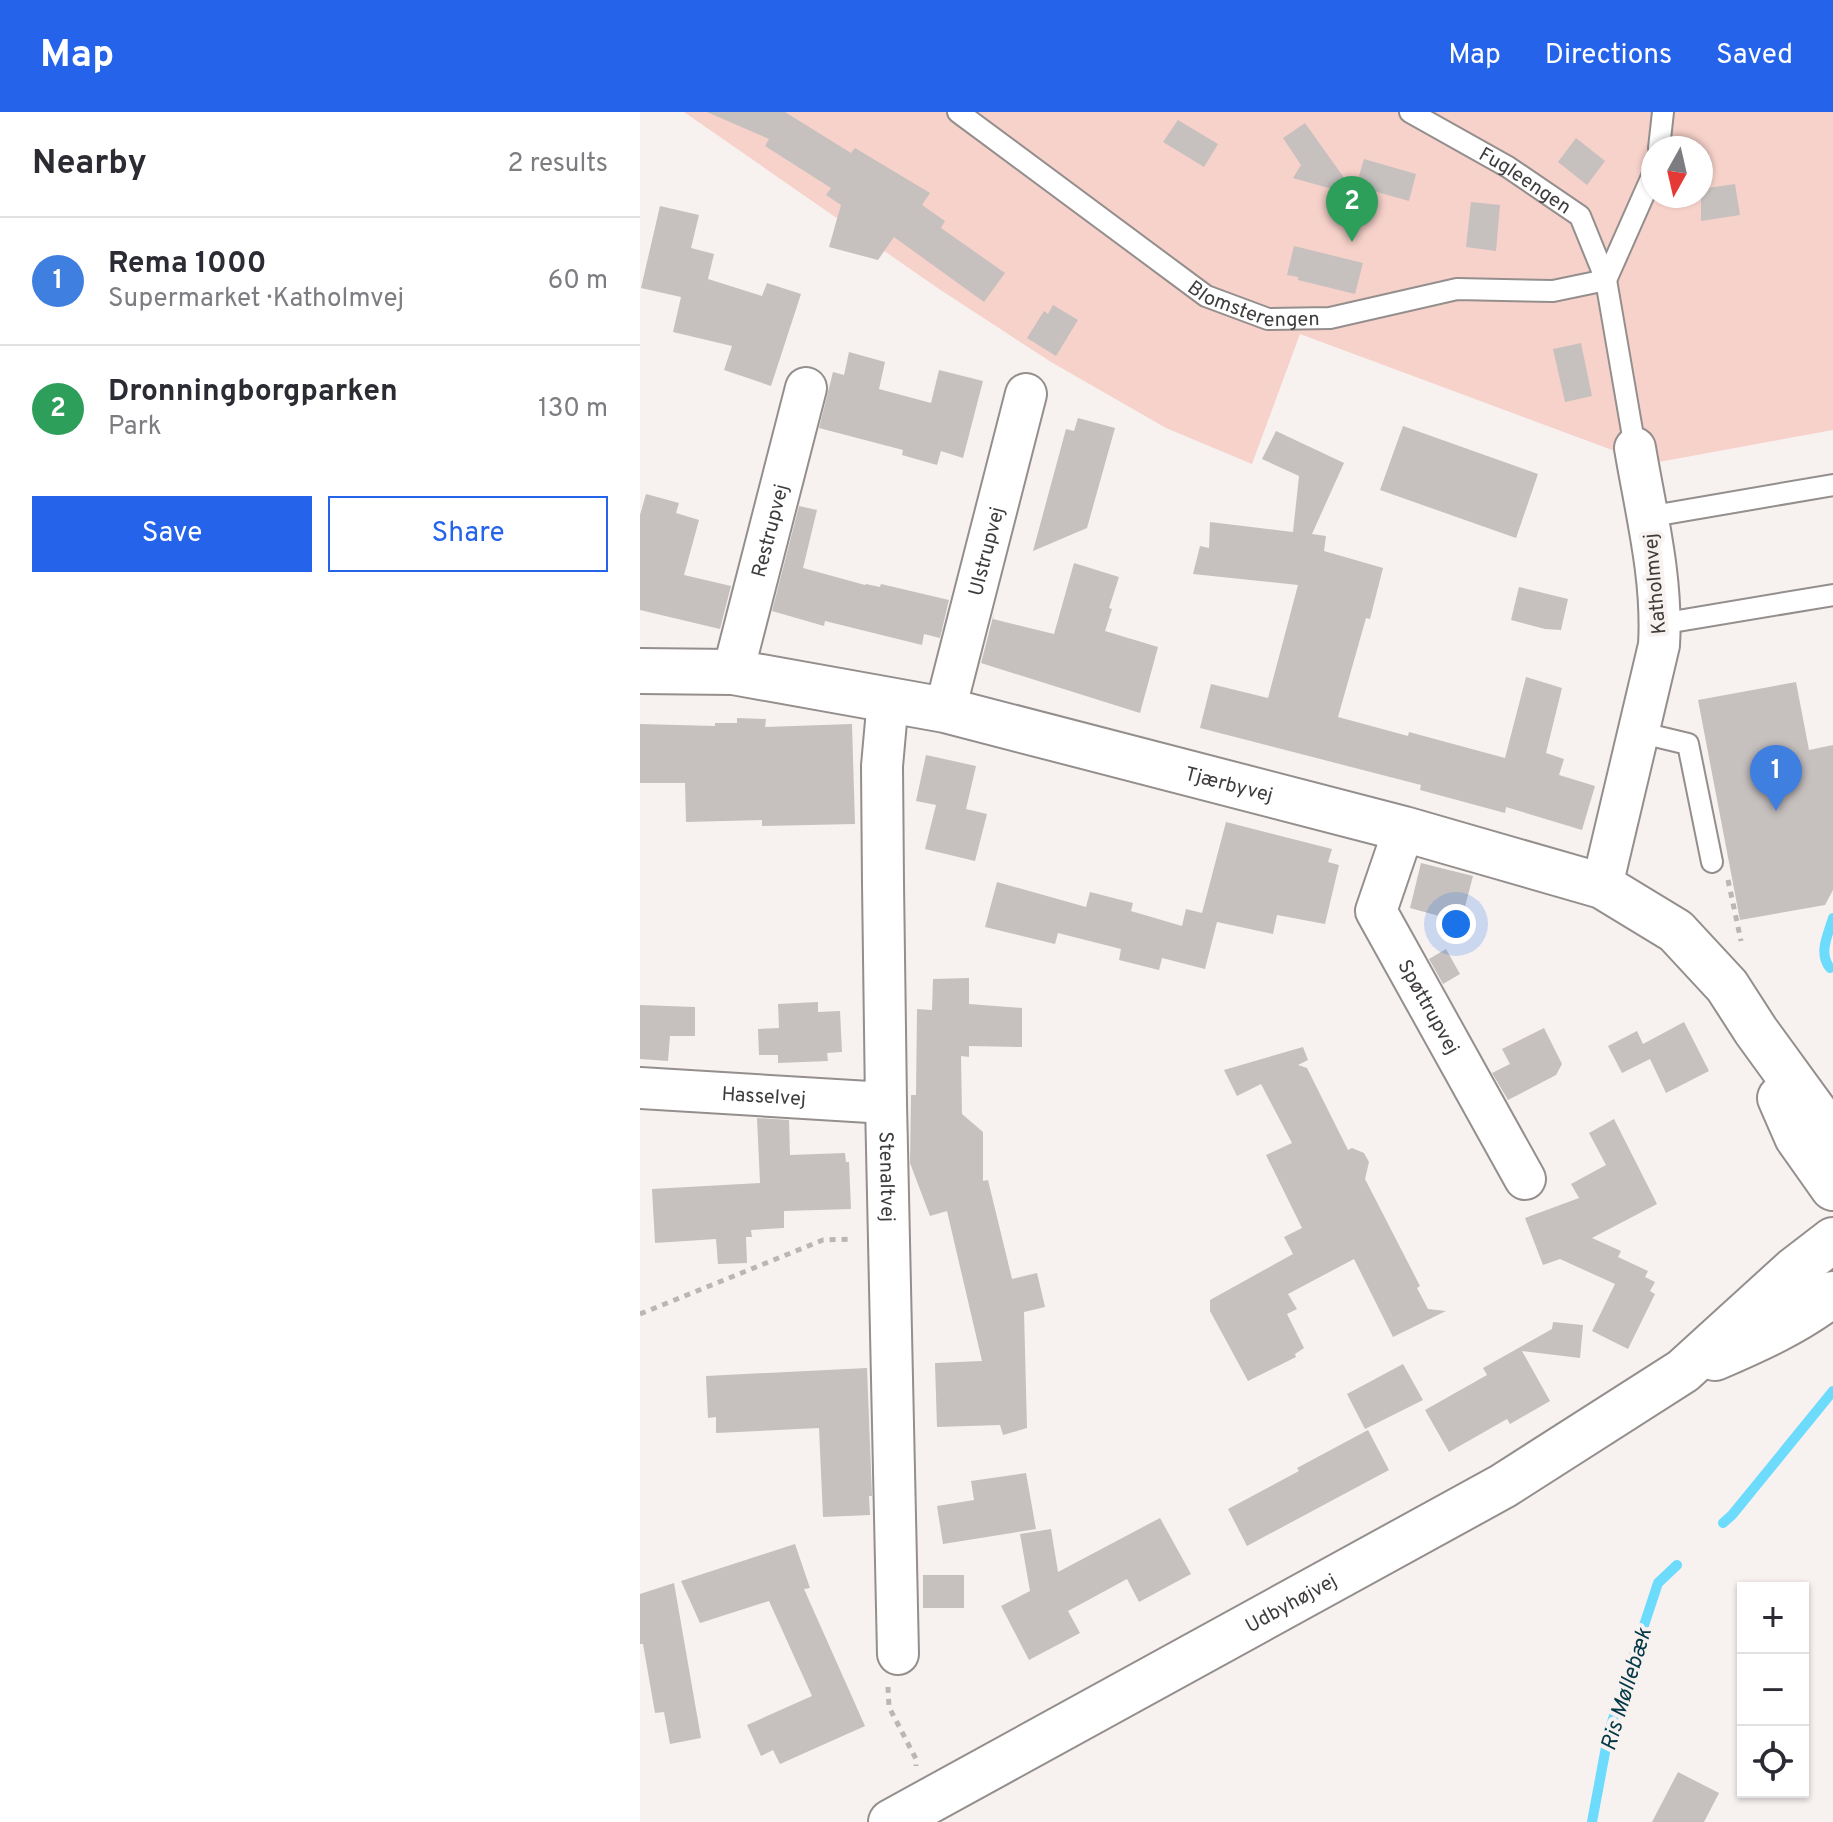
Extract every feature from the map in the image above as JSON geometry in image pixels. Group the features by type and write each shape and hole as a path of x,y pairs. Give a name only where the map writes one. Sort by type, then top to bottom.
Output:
{"street":[{"name":"Restrupvej","path":"733,672 806,388"},
{"name":"Ulstrupvej","path":"945,710 1026,394"},
{"name":"Katholmvej","path":"1602,886 1659,645 1657,580 1635,448"},
{"name":"Tjærbyvej","path":"640,671 733,672 945,710 1404,829 1602,886 1676,931 1727,986 1821,1125 1833,1188"},
{"name":"Stenaltvej","path":"888,699 882,766 898,1654"},
{"name":"Spøttrupvej","path":"1404,829 1376,911 1525,1179"},
{"name":"Hasselvej","path":"640,1088 886,1103"},
{"name":"Udbyhøjvej","path":"904,1814 1503,1486 1683,1371 1794,1270 1833,1240"},
{"name":"Udbyhøjvej","path":"1683,1371 1771,1334 1833,1294"}],"lane":[{"name":"Blomsterengen","path":"958,112 1206,296 1268,319 1330,318 1457,289 1553,291 1606,280"},
{"name":"Fugleengen","path":"1410,112 1508,167 1580,216 1606,280"},
{"path":"1660,136 1663,112"},
{"path":"1606,280 1641,201"},
{"name":"Katholmvej","path":"1606,280 1635,448"},
{"path":"1647,517 1833,485"},
{"path":"1660,624 1833,595"},
{"path":"1638,732 1688,744 1712,862"}],"path":[{"path":"1712,862 1729,880 1745,965 1727,986"},
{"path":"640,1314 823,1240 889,1238"},
{"path":"898,1654 887,1669 889,1707 916,1759 904,1814"}],"shaded area":[{"path":"684,112 1833,112 1833,430 1647,463 1300,334 1252,464 1166,428 1051,362 939,289"}],"building":[{"path":"707,112 785,112 851,153 855,148 930,193 922,205 945,221 941,228 1005,273 984,302 894,237 878,260 829,247 841,205 826,195 831,188 765,146 769,139"},
{"path":"1178,120 1218,144 1204,167 1163,142"},
{"path":"1305,123 1357,196 1293,178 1301,165 1283,138"},
{"path":"1576,138 1605,161 1587,185 1558,162"},
{"path":"1364,159 1416,174 1409,201 1356,186"},
{"path":"1735,184 1740,215 1701,221 1701,208 1713,208 1713,187"},
{"path":"1471,202 1500,205 1496,251 1466,247"},
{"path":"660,206 699,215 691,248 714,254 708,279 762,296 767,283 801,294 771,386 724,370 732,346 673,332 681,297 641,288"},
{"path":"1294,246 1363,263 1355,294 1287,275"},
{"path":"1053,305 1078,320 1056,356 1027,338 1044,311 1048,314"},
{"path":"1581,343 1592,396 1565,402 1553,349"},
{"path":"849,352 885,362 879,389 931,403 939,370 983,381 963,458 941,451 937,465 902,455 903,450 819,428 833,372 844,375"},
{"path":"1078,418 1115,428 1087,528 1033,551 1066,429 1074,431"},
{"path":"1403,426 1538,474 1516,538 1380,490"},
{"path":"1276,431 1344,463 1312,534 1326,536 1324,551 1383,568 1338,717 1505,758 1526,677 1562,688 1546,753 1564,759 1559,775 1595,786 1582,830 1506,807 1505,813 1420,790 1421,785 1200,728 1211,684 1268,698 1298,585 1193,574 1200,546 1209,548 1210,522 1293,532 1299,476 1262,459"},
{"path":"646,494 679,503 676,513 699,520 684,575 731,586 720,629 640,610 640,515"},
{"path":"799,506 817,510 803,568 865,585 880,587 881,584 949,600 940,638 924,634 922,645 825,621 824,626 772,611"},
{"path":"1074,563 1119,577 1105,631 1158,647 1140,713 981,663 994,613 993,619 1054,634"},
{"path":"1519,587 1568,599 1561,630 1511,620"},
{"path":"1796,682 1809,750 1833,745 1833,890 1825,905 1740,920 1698,700"},
{"path":"737,718 766,719 765,727 852,724 855,824 762,826 762,820 686,822 685,783 640,783 640,724 715,726 715,723 737,723"},
{"path":"926,755 976,766 966,809 987,814 975,861 925,849 936,805 916,801"},
{"path":"1226,822 1332,849 1328,862 1339,865 1325,924 1277,915 1273,934 1217,922 1205,969 1162,958 1159,970 1119,960 1121,949 1058,933 1055,944 985,927 997,882 1086,907 1090,892 1133,903 1131,911 1182,926 1186,909 1202,913"},
{"path":"1421,863 1473,876 1461,922 1410,908"},
{"path":"1446,949 1460,974 1443,984 1429,959"},
{"path":"969,978 969,1004 1022,1008 1022,1047 969,1046 969,1057 961,1056 962,1114 983,1132 983,1181 988,1180 1012,1279 1037,1273 1045,1307 1024,1312 1027,1428 1003,1435 1000,1425 937,1427 935,1363 982,1361 947,1211 930,1216 910,1163 911,1095 916,1095 917,1009 932,1010 933,979"},
{"path":"818,1002 818,1012 840,1011 842,1052 827,1053 828,1061 778,1063 778,1055 759,1055 758,1029 779,1028 778,1004"},
{"path":"640,1005 695,1007 695,1036 670,1036 668,1061 640,1059"},
{"path":"1684,1022 1709,1071 1666,1093 1650,1059 1622,1073 1608,1046 1637,1031 1643,1044"},
{"path":"1544,1028 1562,1064 1556,1075 1508,1100 1492,1073 1510,1064 1502,1049"},
{"path":"1303,1047 1308,1060 1298,1065 1307,1068 1348,1150 1352,1148 1364,1153 1369,1162 1365,1179 1420,1286 1417,1288 1428,1309 1446,1311 1393,1337 1354,1259 1288,1294 1297,1309 1287,1314 1304,1348 1295,1354 1296,1357 1248,1381 1210,1311 1210,1300 1293,1254 1284,1237 1302,1228 1266,1155 1292,1143 1261,1084 1237,1096 1224,1070"},
{"path":"757,1118 789,1120 790,1155 845,1153 846,1162 849,1162 851,1209 784,1211 784,1228 751,1230 752,1237 746,1237 747,1263 718,1264 716,1239 655,1243 652,1189 760,1183"},
{"path":"1614,1119 1657,1204 1592,1238 1621,1251 1618,1257 1648,1271 1645,1277 1655,1282 1650,1291 1655,1294 1628,1349 1592,1331 1615,1284 1560,1259 1543,1265 1525,1218 1579,1198 1571,1184 1606,1165 1589,1133"},
{"path":"1553,1322 1583,1325 1580,1358 1522,1351 1550,1401 1510,1424 1507,1419 1449,1452 1425,1410 1487,1375 1483,1368 1552,1329"},
{"path":"1403,1364 1423,1400 1365,1429 1347,1394"},
{"path":"867,1368 870,1515 823,1517 819,1428 716,1433 716,1417 708,1418 706,1376"},
{"path":"1368,1430 1389,1470 1247,1546 1228,1509"},
{"path":"1026,1473 1036,1529 943,1544 937,1506 974,1500 971,1481"},
{"path":"1160,1518 1191,1574 1139,1602 1127,1579 1068,1611 1080,1633 1029,1660 1001,1606 1030,1591 1020,1534 1051,1529 1058,1572"},
{"path":"795,1544 810,1588 804,1589 865,1726 780,1764 773,1750 761,1756 747,1725 812,1696 769,1601 700,1623 681,1581"},
{"path":"923,1575 964,1575 964,1608 923,1608"},
{"path":"674,1583 701,1738 670,1744 664,1712 655,1713 643,1644 640,1644 640,1594"},
{"path":"1678,1772 1719,1793 1704,1822 1652,1822"}],"waterway":[{"name":"Ris Møllebæk","path":"1830,968 1824,950 1833,918"},
{"name":"Ris Møllebæk","path":"1723,1523 1833,1391"},
{"name":"Ris Møllebæk","path":"1592,1822 1609,1731 1658,1583 1677,1565"}],"place":[{"name":"Dronningborgparken","path":"1352,242"},
{"name":"Rema 1000","path":"1776,811"}]}
